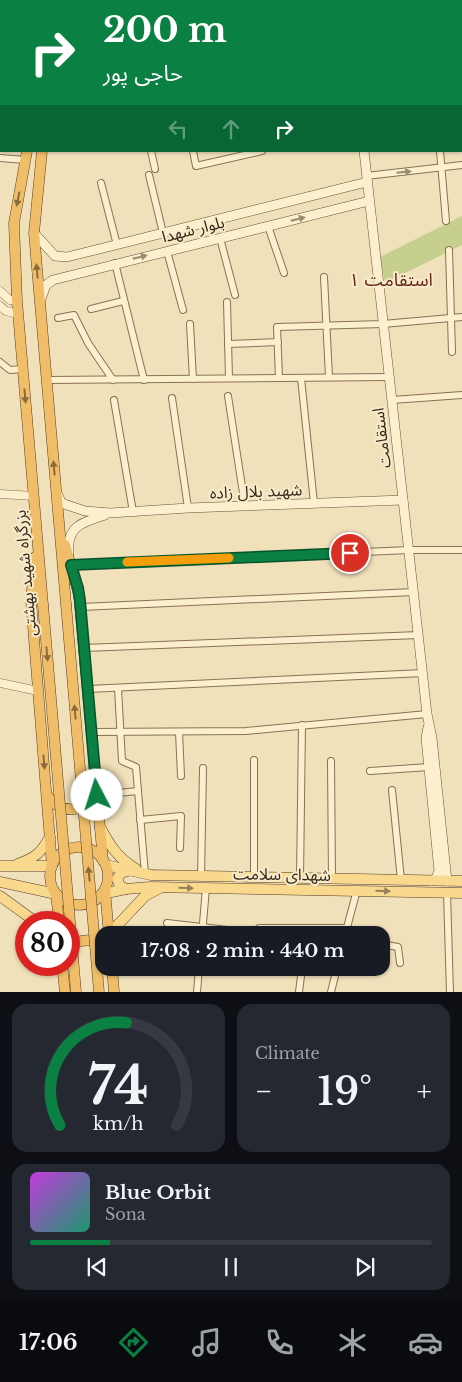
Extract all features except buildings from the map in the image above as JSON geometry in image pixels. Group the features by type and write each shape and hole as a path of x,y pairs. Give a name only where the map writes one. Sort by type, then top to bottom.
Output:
{"highway":[{"path":"42,152 34,233 99,992"},
{"name":"بزرگراه شهید بهشتی","path":"27,156 14,223 17,302 76,992"},
{"path":"59,523 78,588 81,607 100,827 104,863 108,877 104,892 109,926"},
{"path":"38,539 31,598 52,866 50,878 52,888 56,894 66,902 78,906 93,902 104,892"},
{"path":"47,795 57,806 73,810 86,806 97,793"},
{"path":"52,866 61,854 70,849 78,848 92,851 104,863"},
{"path":"56,894 58,911"},
{"path":"80,942 87,940 95,942"},
{"path":"63,976 64,992"},
{"path":"113,976 114,992"}],"main road":[{"name":"استقامت","path":"364,152 418,635 432,738 446,881"},
{"name":"بلوار شهدا","path":"34,233 56,256 67,257 367,179"},
{"name":"بلوار شهدا","path":"40,304 43,289 53,280 369,201"},
{"name":"شهید بلال زاده","path":"56,491 61,502 64,504 85,511 110,513 188,508 404,500"},
{"name":"شهید بلال زاده","path":"71,565 70,537 75,528 86,520 110,513"},
{"name":"استقامت","path":"428,718 426,738 439,871 436,878 431,881"},
{"path":"100,827 112,850 124,862 144,874"},
{"path":"13,866 34,858 41,852 50,837"},
{"name":"شهدای سلامت","path":"104,863 144,874 201,877 462,881"},
{"path":"0,866 52,866"},
{"path":"126,889 120,886 117,879 121,873 128,870"},
{"path":"446,881 447,893"},
{"path":"0,882 56,894"},
{"name":"شهدای سلامت","path":"104,892 162,887 462,893"},
{"path":"117,926 145,896 162,887"},
{"path":"0,896 21,911"}],"street":[{"path":"151,152 155,169"},
{"path":"193,152 196,166 260,152"},
{"path":"440,152 446,221"},
{"path":"0,158 27,156"},
{"path":"367,179 462,165"},
{"path":"149,175 163,233"},
{"path":"101,183 117,245"},
{"path":"268,226 284,273"},
{"path":"220,238 235,295"},
{"path":"167,250 183,310"},
{"path":"449,250 452,352"},
{"path":"115,263 144,380"},
{"path":"324,277 329,378"},
{"path":"0,291 10,300 17,302"},
{"path":"91,309 124,301"},
{"path":"227,302 229,378"},
{"path":"0,306 6,311 18,314"},
{"path":"58,318 74,315 88,343 113,380"},
{"path":"279,378 277,327 383,324 462,317"},
{"path":"190,324 193,379"},
{"path":"228,344 278,342"},
{"path":"0,362 10,370 23,369"},
{"path":"47,380 389,377"},
{"path":"301,378 314,504"},
{"path":"392,400 462,395"},
{"path":"228,396 245,506"},
{"path":"172,398 188,508"},
{"path":"114,400 133,512"},
{"path":"0,494 34,496"},
{"path":"71,565 409,550 462,550"},
{"path":"81,607 414,592"},
{"path":"84,648 418,635"},
{"path":"88,689 423,673"},
{"path":"0,683 38,691"},
{"path":"118,688 122,761 136,767 144,874"},
{"path":"92,732 246,731 302,725 428,718"},
{"path":"300,879 302,725"},
{"path":"179,732 181,776"},
{"path":"254,760 254,878"},
{"path":"331,761 332,879"},
{"path":"370,771 429,767"},
{"path":"201,877 203,768"},
{"path":"392,790 401,880"},
{"path":"97,793 138,791"},
{"path":"140,820 182,816 180,848"},
{"path":"203,926 206,888"},
{"path":"347,926 357,890"},
{"path":"447,893 450,992"},
{"path":"167,923 194,926"},
{"path":"390,946 398,947 400,963"},
{"path":"197,992 198,976"},
{"path":"298,992 299,976"},
{"path":"331,992 335,976"}],"green space":[{"path":"462,216 462,245 385,283 380,257"}],"slow traffic":[{"path":"127,562 229,558"}],"district":[{"name":"استقامت ۱","path":"391,280"}],"route":[{"path":"97,795 80,601 71,565 350,553"}]}
